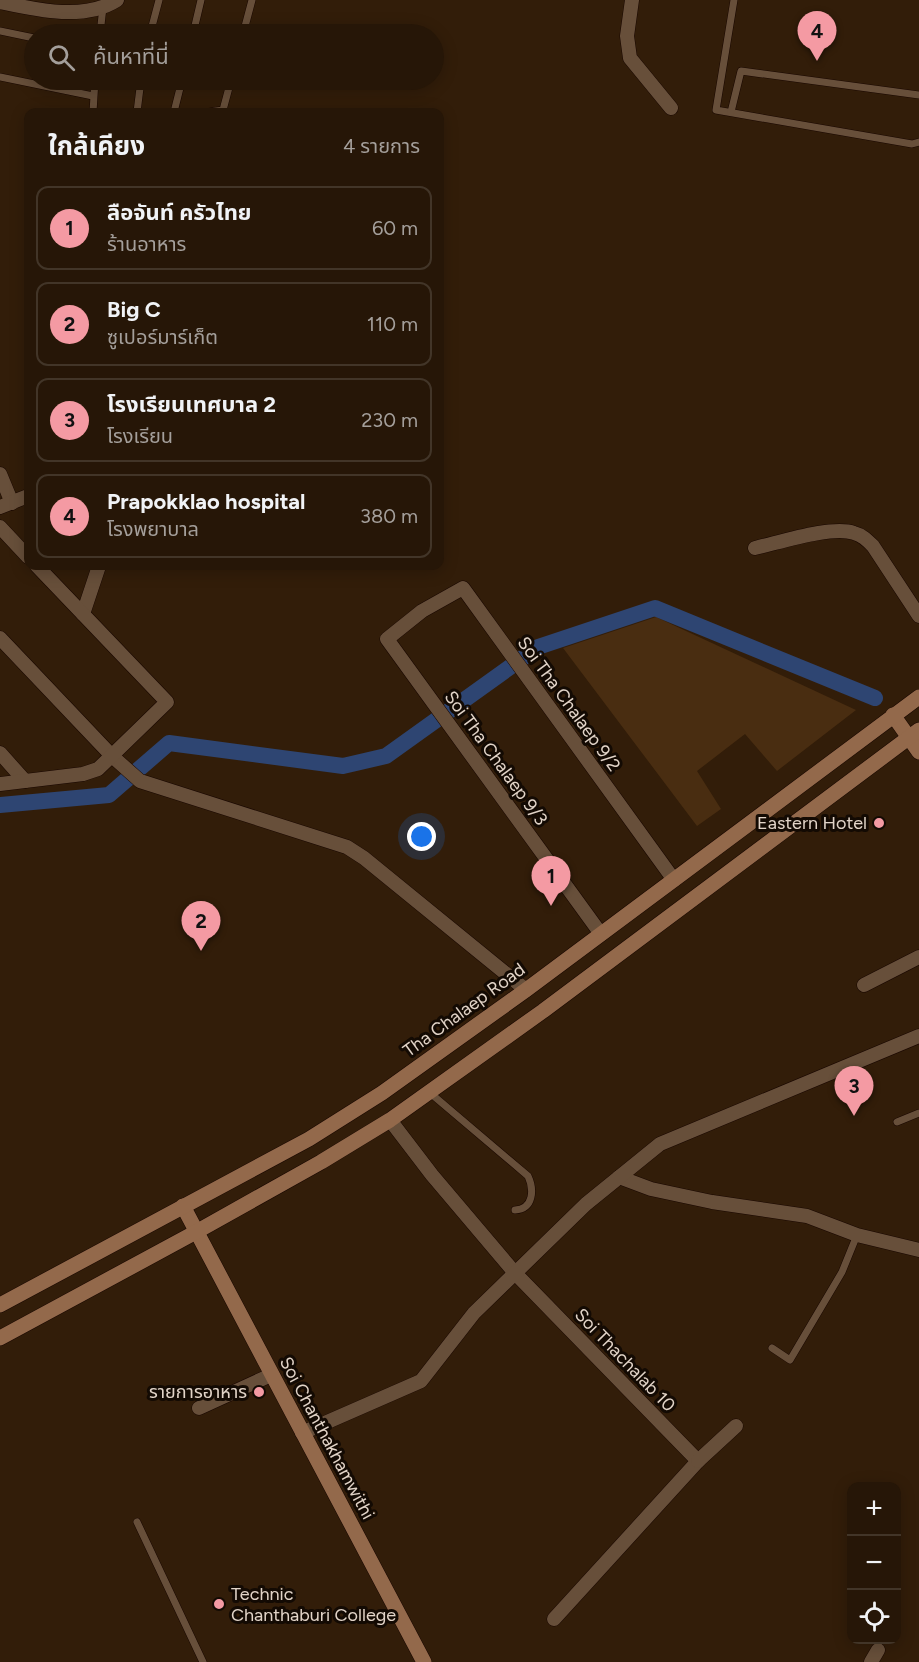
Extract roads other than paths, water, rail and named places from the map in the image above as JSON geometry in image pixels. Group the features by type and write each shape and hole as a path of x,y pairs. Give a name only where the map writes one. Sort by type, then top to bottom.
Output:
{"main road":[{"name":"Tha Chalaep Road","path":"0,1305 309,1139 382,1093 526,990 919,697"},
{"path":"893,715 914,734 919,752"},
{"path":"0,1338 196,1232 321,1162 390,1120 543,1011 914,734"},
{"path":"526,990 543,1011"},
{"name":"Soi Chanthakhamwithi","path":"183,1206 424,1662"}],"street":[{"path":"0,2 39,10 91,11 117,0"},
{"path":"632,0 627,36 630,58 671,108"},
{"path":"0,474 6,505 24,498"},
{"path":"0,527 24,553"},
{"path":"755,548 825,532 839,530 852,532 864,537 873,546 919,615"},
{"path":"0,784 82,774 98,769 167,702 41,570"},
{"path":"82,614 98,570"},
{"name":"Soi Tha Chalaep 9/2","path":"422,611 463,588 674,880"},
{"name":"Soi Tha Chalaep 9/3","path":"422,611 387,639 601,934"},
{"path":"0,638 112,756 140,781 347,847 364,858 526,990"},
{"path":"0,753 25,781"},
{"path":"864,985 919,957"},
{"path":"302,1433 421,1381 474,1312 585,1204 660,1144 919,1036"},
{"name":"Soi Thachalab 10","path":"390,1120 432,1175 515,1273 698,1461"},
{"path":"619,1177 651,1189 702,1200 807,1216 857,1234 919,1250"},
{"path":"199,1408 271,1375"},
{"path":"555,1619 698,1461 736,1426"},
{"path":"871,1662 878,1650"}],"lane":[{"path":"153,24 159,0"},
{"path":"195,24 201,0"},
{"path":"246,24 252,0"},
{"path":"734,0 716,110 912,144 919,142"},
{"path":"101,24 103,6"},
{"path":"0,31 24,36"},
{"path":"731,112 741,71 919,95"},
{"path":"0,77 24,82"},
{"path":"64,90 93,96"},
{"path":"93,108 94,90"},
{"path":"138,108 140,90"},
{"path":"175,108 180,90"},
{"path":"224,108 228,90"},
{"path":"429,1092 528,1176 533,1188 532,1196 525,1207 515,1210"},
{"path":"897,1122 919,1113"},
{"path":"772,1348 790,1360 842,1272 857,1234"},
{"path":"137,1522 203,1662"}],"waterway":[{"path":"0,805 109,795 169,743 343,766 386,756 538,647 655,608 875,698"}],"place":[{"name":"Prapokklao hospital","path":"817,61"},
{"name":"Eastern Hotel","path":"879,823"},
{"name":"ลือจันท์ ครัวไทย","path":"551,906"},
{"name":"Big C","path":"201,951"},
{"name":"โรงเรียนเทศบาล 2","path":"854,1116"},
{"name":"รายการอาหาร","path":"259,1392"},
{"name":"Technic Chanthaburi College","path":"219,1604"}]}
